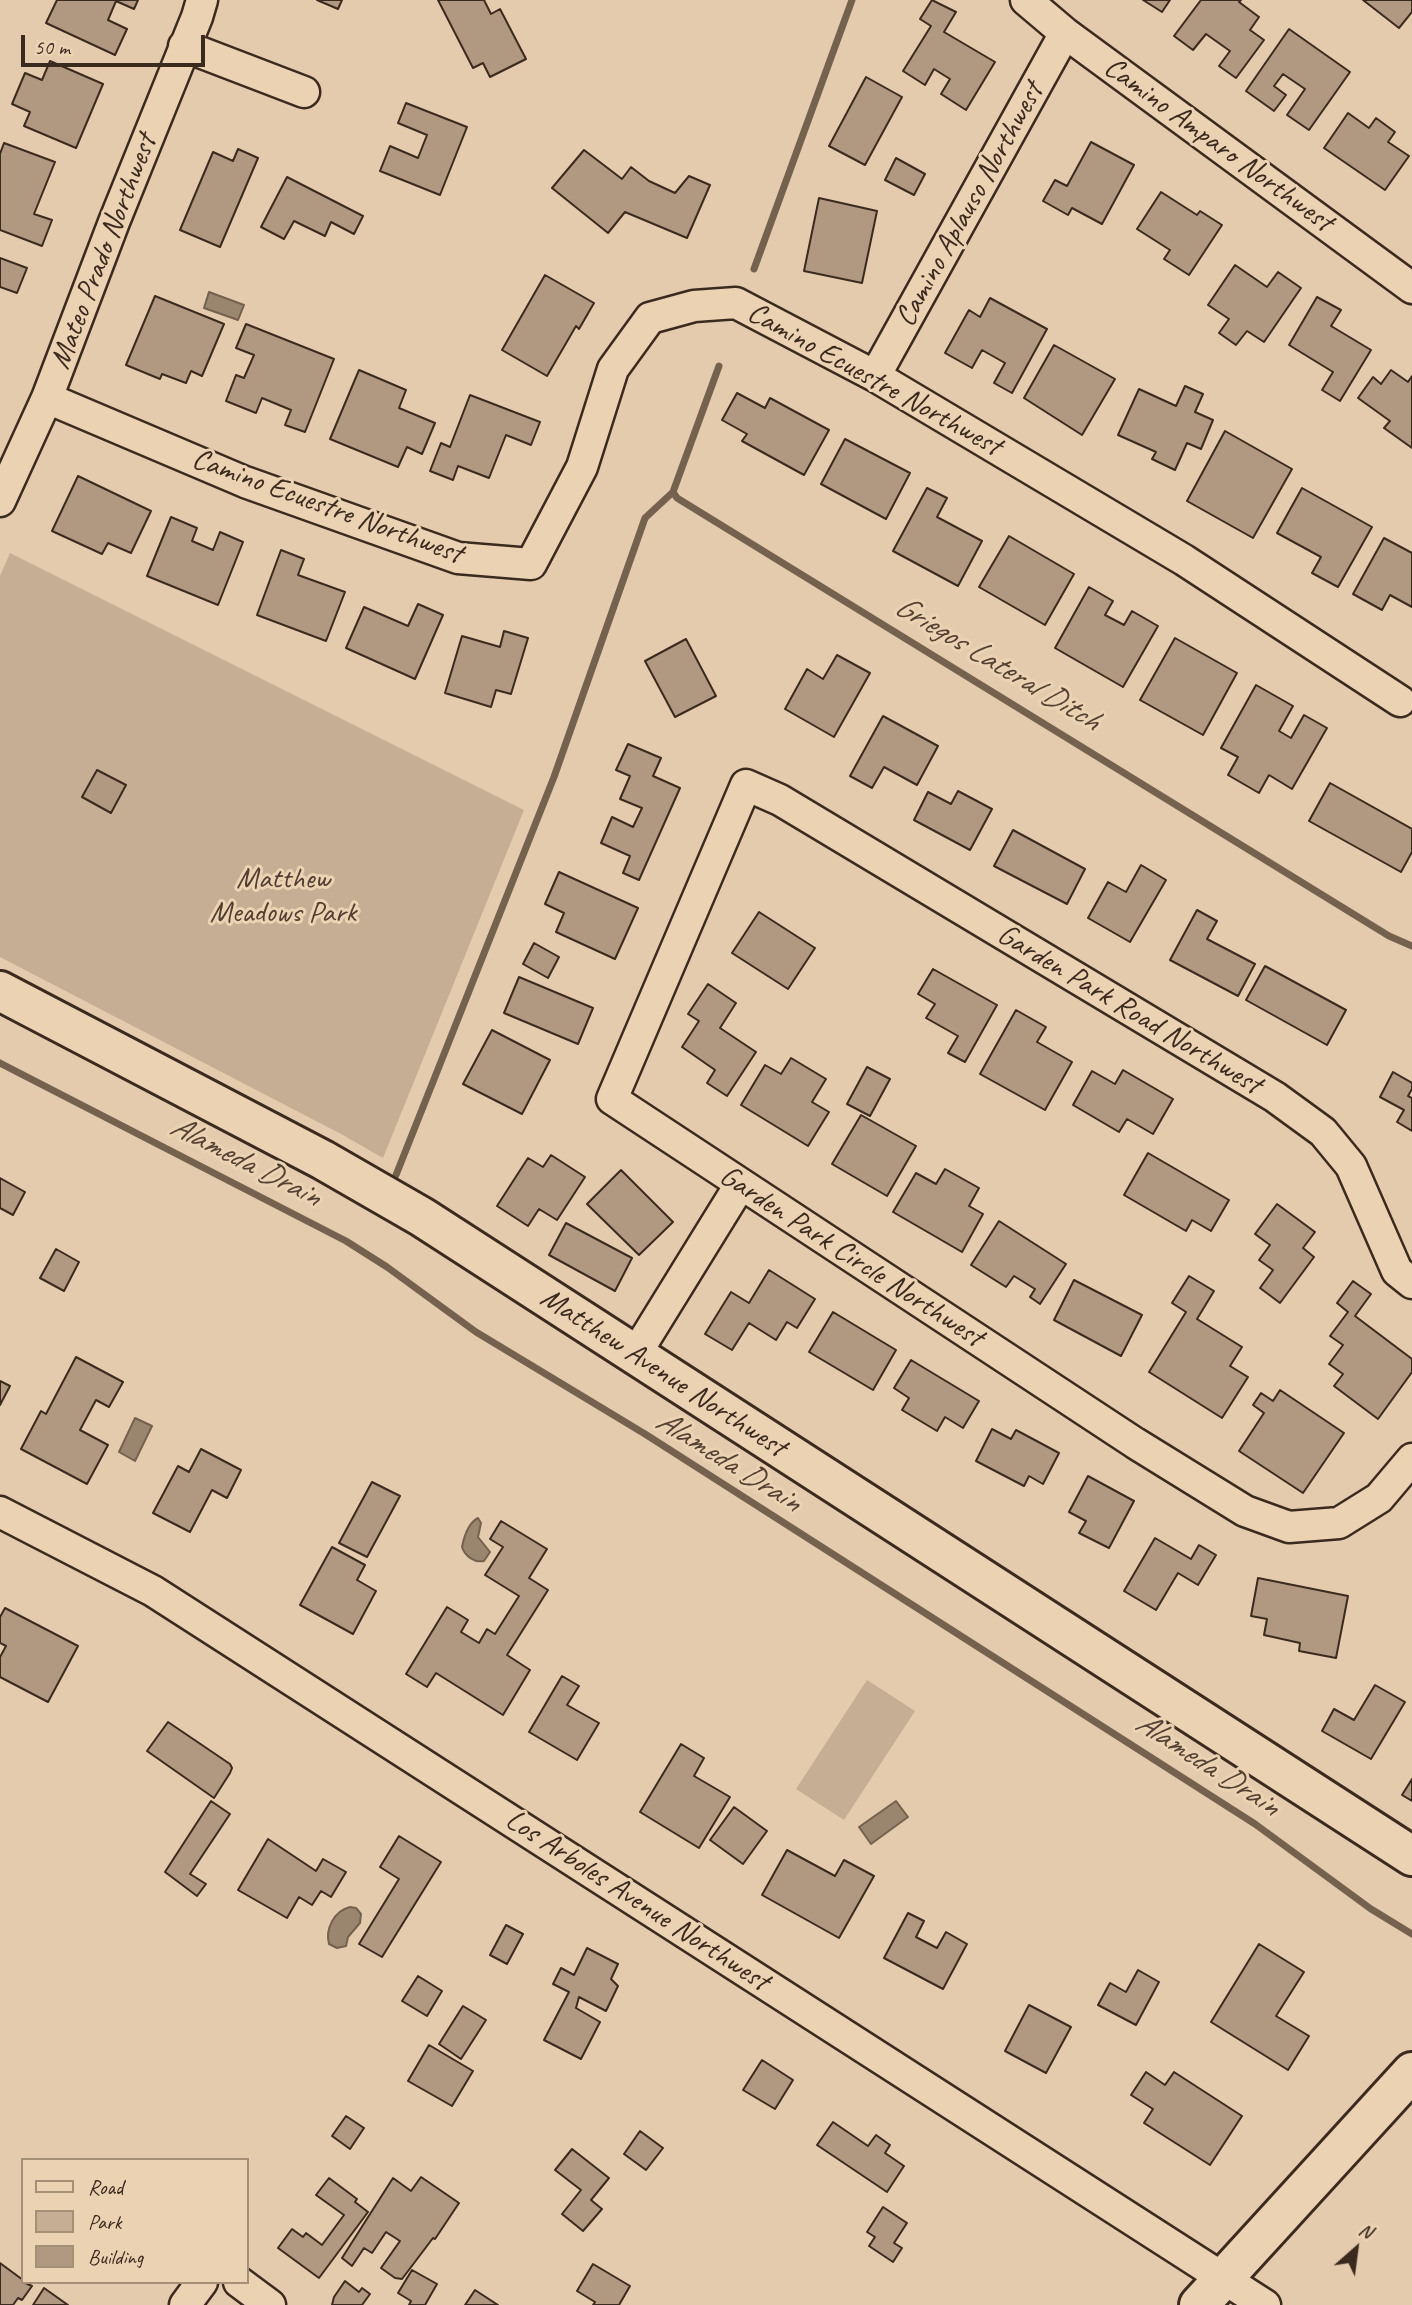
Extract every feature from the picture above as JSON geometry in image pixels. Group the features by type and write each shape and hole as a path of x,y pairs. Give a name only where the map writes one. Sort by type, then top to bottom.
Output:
{"street":[{"name":"Mateo Prado Northwest","path":"0,501 47,398 202,0"},
{"name":"Camino Amparo Northwest","path":"1026,0 1065,33 1412,288"},
{"name":"Camino Aplauso Northwest","path":"875,376 1065,33"},
{"path":"184,46 304,92"},
{"name":"Camino Ecuestre Northwest","path":"47,398 245,482 458,558 531,564 582,467 613,369 650,318 694,306 736,303 875,376 1184,560 1400,701"},
{"name":"Garden Park Circle Northwest","path":"780,800 746,785 612,1099 1124,1435 1245,1511 1290,1527 1339,1523 1379,1498 1412,1459"},
{"name":"Garden Park Road Northwest","path":"780,800 1263,1090 1323,1132 1351,1166 1397,1271 1412,1283"},
{"name":"Matthew Avenue Northwest","path":"0,991 372,1187 422,1217 1412,1856"},
{"path":"635,1355 740,1185"},
{"name":"Los Arboles Avenue Northwest","path":"0,1512 153,1591 194,1617 1211,2291 1265,2305"},
{"path":"1211,2291 1412,2073"},
{"path":"186,2305 201,2284"},
{"path":"242,2284 270,2305"}],"green space":[{"name":"Matthew Meadows Park","path":"10,553 524,810 383,1158 0,957 0,576"},
{"path":"867,1680 915,1711 844,1820 796,1789"}],"shaded area":[{"path":"209,292 244,305 238,320 204,308"},
{"path":"135,1418 152,1426 135,1461 119,1452"},
{"path":"478,1518 481,1523 478,1537 490,1552 484,1561 470,1558 462,1547 469,1527"},
{"path":"896,1801 908,1817 871,1844 859,1827"},
{"path":"350,1907 356,1908 361,1914 360,1923 348,1937 346,1946 337,1948 329,1944 328,1932 339,1912"}],"building":[{"path":"57,0 138,0 134,9 116,1 108,20 127,29 115,55 46,23"},
{"path":"317,0 342,0 338,9"},
{"path":"438,0 484,0 491,14 500,9 526,59 490,77 483,63 473,68"},
{"path":"932,0 956,12 944,32 995,62 966,110 941,94 950,79 934,69 925,85 903,71 931,26 920,19"},
{"path":"1143,0 1170,0 1162,12"},
{"path":"1201,0 1241,0 1239,2 1259,17 1250,30 1264,40 1236,78 1219,66 1230,51 1206,34 1193,50 1174,36"},
{"path":"1363,0 1412,0 1412,12 1399,28"},
{"path":"1289,29 1350,72 1309,130 1287,115 1305,89 1283,74 1274,86 1286,95 1274,111 1246,91"},
{"path":"50,61 103,84 76,148 24,126 30,112 12,104 25,73 42,80"},
{"path":"866,77 902,97 865,165 829,146"},
{"path":"406,103 467,127 440,195 380,171 390,146 418,158 427,135 398,123"},
{"path":"1348,113 1369,128 1376,118 1395,132 1388,142 1409,156 1385,190 1324,148"},
{"path":"1091,142 1134,165 1102,224 1072,208 1068,215 1043,201 1055,180 1067,186"},
{"path":"4,143 55,162 34,214 52,220 42,246 0,230 0,154"},
{"path":"238,149 258,158 220,247 180,230 213,152 233,161"},
{"path":"584,150 622,179 631,167 649,181 675,193 689,176 710,185 687,238 625,212 608,233 552,188"},
{"path":"896,158 925,174 914,195 885,180"},
{"path":"287,177 363,216 354,234 331,222 325,236 294,221 284,239 261,227"},
{"path":"1161,192 1197,215 1200,211 1222,225 1189,275 1164,259 1170,250 1137,229"},
{"path":"819,198 877,211 862,283 804,271"},
{"path":"0,258 27,268 17,293 0,287"},
{"path":"1235,265 1267,287 1278,272 1301,288 1264,342 1247,331 1236,345 1219,333 1229,319 1208,305"},
{"path":"545,275 594,303 579,329 576,326 547,376 502,350"},
{"path":"155,296 224,324 202,376 191,371 186,383 162,374 160,379 126,365"},
{"path":"1317,297 1341,310 1331,326 1371,350 1340,401 1322,390 1333,372 1289,345"},
{"path":"990,298 1047,329 1012,393 994,383 1005,363 982,350 972,368 945,353 969,310 980,317"},
{"path":"246,324 334,359 305,432 285,425 291,410 262,398 256,413 226,401 236,375 244,378 254,355 236,348"},
{"path":"1054,345 1115,379 1082,435 1024,398"},
{"path":"359,370 406,390 399,408 435,423 422,454 407,447 398,467 330,439"},
{"path":"1391,370 1408,382 1412,376 1412,448 1384,428 1390,421 1358,398 1373,377 1381,384"},
{"path":"1185,386 1203,394 1195,412 1213,420 1201,449 1187,443 1175,470 1152,459 1156,452 1118,435 1139,389 1176,406"},
{"path":"737,393 765,408 770,398 829,430 804,475 742,441 747,434 722,420"},
{"path":"470,395 540,422 531,445 506,435 489,478 458,466 453,480 430,471 441,443 450,447"},
{"path":"1225,431 1292,469 1253,538 1187,501"},
{"path":"845,439 910,473 886,519 821,484"},
{"path":"78,476 151,511 131,553 108,543 102,554 52,531"},
{"path":"927,488 947,498 937,517 982,541 958,586 893,551"},
{"path":"1302,488 1372,527 1338,587 1312,573 1321,557 1277,533"},
{"path":"171,517 197,528 192,541 213,550 220,532 243,542 218,605 147,576"},
{"path":"1009,536 1074,574 1045,625 979,587"},
{"path":"1384,538 1412,553 1412,607 1390,595 1382,610 1353,594"},
{"path":"281,550 304,559 298,575 345,592 326,641 257,615"},
{"path":"1089,587 1113,601 1105,615 1124,625 1132,611 1158,626 1123,687 1055,648"},
{"path":"418,604 443,615 415,679 346,648 364,607 408,626"},
{"path":"504,631 528,638 511,694 496,690 491,707 445,693 462,636 500,647"},
{"path":"1175,638 1237,673 1203,735 1140,700"},
{"path":"686,639 716,696 675,717 645,661"},
{"path":"837,655 870,673 834,737 785,709 807,669 823,679"},
{"path":"1256,685 1293,706 1279,731 1291,738 1304,715 1327,728 1292,789 1269,775 1259,793 1228,775 1238,757 1221,748"},
{"path":"883,716 938,746 917,785 884,767 872,788 850,776"},
{"path":"628,744 661,758 653,776 680,788 639,880 623,873 630,856 601,843 612,817 633,827 642,808 620,799 630,776 616,770"},
{"path":"97,770 126,785 111,813 82,797"},
{"path":"1330,783 1412,829 1412,852 1401,872 1309,821"},
{"path":"958,791 992,809 970,850 914,820 928,792 951,804"},
{"path":"1013,830 1085,869 1067,904 994,866"},
{"path":"1141,865 1166,880 1130,942 1088,918 1108,882 1126,892"},
{"path":"559,872 638,908 615,959 556,932 564,913 545,904"},
{"path":"1197,910 1217,921 1207,939 1255,964 1238,996 1170,960"},
{"path":"759,912 815,948 788,989 732,953"},
{"path":"534,943 559,957 548,978 523,964"},
{"path":"1265,966 1346,1010 1327,1045 1246,1000"},
{"path":"933,969 997,1005 965,1062 948,1053 958,1036 926,1018 935,1004 918,994"},
{"path":"519,977 593,1008 578,1044 504,1013"},
{"path":"708,984 736,1003 720,1028 756,1052 727,1096 707,1083 715,1070 682,1047 699,1021 688,1014"},
{"path":"1016,1010 1046,1027 1037,1042 1072,1062 1045,1110 980,1074"},
{"path":"492,1030 550,1060 522,1114 463,1084"},
{"path":"791,1058 826,1079 812,1102 829,1112 808,1146 741,1105 765,1065 781,1074"},
{"path":"867,1067 890,1079 870,1116 847,1104"},
{"path":"1123,1070 1173,1099 1153,1134 1127,1119 1119,1132 1073,1105 1092,1071 1115,1084"},
{"path":"1393,1072 1412,1083 1408,1096 1412,1098 1412,1131 1397,1122 1404,1110 1380,1097"},
{"path":"861,1115 916,1146 887,1196 832,1164"},
{"path":"1148,1153 1229,1200 1211,1231 1192,1220 1186,1231 1124,1195"},
{"path":"551,1155 585,1177 557,1220 539,1209 528,1226 497,1206 528,1158 543,1167"},
{"path":"945,1169 979,1188 969,1206 983,1214 962,1252 893,1212 916,1173 936,1184"},
{"path":"621,1170 673,1222 639,1255 587,1204"},
{"path":"0,1178 25,1192 13,1215 0,1208"},
{"path":"1277,1204 1315,1232 1303,1248 1314,1257 1280,1303 1260,1288 1273,1270 1259,1260 1270,1245 1255,1234"},
{"path":"999,1221 1066,1264 1040,1304 1030,1297 1035,1289 1014,1276 1006,1287 971,1265"},
{"path":"566,1223 632,1258 615,1291 549,1255"},
{"path":"56,1249 79,1262 64,1291 40,1278"},
{"path":"769,1270 815,1299 797,1328 787,1322 776,1340 749,1323 732,1350 705,1334 731,1292 749,1303"},
{"path":"1189,1276 1214,1291 1197,1319 1242,1347 1230,1366 1248,1377 1222,1418 1149,1372 1186,1312 1172,1303"},
{"path":"1074,1280 1142,1315 1121,1356 1054,1320"},
{"path":"1353,1281 1371,1294 1355,1316 1412,1359 1412,1372 1378,1419 1334,1386 1343,1374 1329,1364 1343,1345 1330,1336 1348,1312 1337,1303"},
{"path":"833,1312 896,1350 873,1390 809,1352"},
{"path":"76,1357 123,1382 109,1407 96,1400 80,1430 108,1445 87,1484 21,1449 41,1411 46,1414"},
{"path":"911,1360 979,1401 963,1428 945,1417 937,1431 902,1410 909,1398 894,1388"},
{"path":"0,1381 10,1386 0,1405"},
{"path":"1280,1390 1344,1433 1303,1493 1239,1451 1264,1413 1253,1405 1261,1393 1273,1401"},
{"path":"992,1429 1011,1439 1016,1430 1059,1453 1043,1484 1029,1476 1024,1486 976,1461"},
{"path":"201,1449 241,1470 227,1498 212,1490 190,1532 153,1513 178,1466 189,1472"},
{"path":"1088,1476 1134,1501 1109,1548 1079,1533 1086,1521 1069,1512"},
{"path":"372,1482 400,1496 367,1557 339,1543"},
{"path":"501,1521 547,1549 529,1578 548,1590 507,1655 530,1670 503,1715 436,1673 427,1687 406,1674 447,1607 468,1620 461,1632 479,1643 487,1629 495,1634 519,1596 485,1575 503,1547 490,1539"},
{"path":"1155,1538 1191,1559 1199,1545 1216,1555 1198,1585 1178,1573 1156,1610 1124,1591"},
{"path":"332,1547 365,1565 357,1580 376,1591 353,1634 300,1605"},
{"path":"1258,1578 1348,1596 1336,1658 1299,1651 1300,1643 1264,1635 1267,1619 1251,1616"},
{"path":"5,1608 78,1646 48,1702 0,1677 0,1657 6,1646 0,1643 0,1617"},
{"path":"562,1676 579,1686 567,1705 599,1723 577,1760 529,1732"},
{"path":"1375,1685 1405,1702 1371,1759 1322,1731 1334,1709 1354,1720"},
{"path":"168,1722 230,1764 230,1773 214,1798 147,1751"},
{"path":"681,1744 704,1758 694,1776 730,1797 699,1848 640,1812"},
{"path":"1412,1779 1412,1801 1402,1795"},
{"path":"211,1801 230,1814 190,1874 206,1884 197,1896 165,1872"},
{"path":"734,1807 767,1831 743,1864 710,1840"},
{"path":"399,1836 441,1862 382,1957 359,1944 399,1879 380,1867"},
{"path":"268,1839 316,1871 323,1859 346,1872 331,1897 321,1891 312,1905 299,1897 287,1918 238,1890"},
{"path":"787,1850 835,1876 844,1860 874,1876 839,1938 762,1895"},
{"path":"908,1913 924,1921 916,1937 937,1948 946,1932 967,1944 943,1989 884,1958"},
{"path":"506,1925 523,1934 507,1964 490,1955"},
{"path":"1259,1944 1304,1972 1276,2016 1309,2036 1288,2070 1211,2022"},
{"path":"587,1948 618,1964 611,1979 618,1986 606,2011 579,1997 576,2008 600,2022 581,2059 544,2040 569,1992 553,1984 561,1968 574,1975"},
{"path":"1138,1970 1159,1982 1136,2025 1098,2005 1110,1983 1126,1992"},
{"path":"418,1976 442,1991 427,2016 402,2001"},
{"path":"1029,2005 1071,2027 1046,2073 1005,2051"},
{"path":"463,2006 486,2020 461,2059 439,2044"},
{"path":"429,2045 473,2071 452,2106 408,2081"},
{"path":"762,2060 793,2080 775,2109 743,2090"},
{"path":"1146,2072 1165,2085 1174,2072 1242,2116 1210,2165 1144,2123 1153,2109 1131,2095"},
{"path":"346,2116 364,2128 350,2149 332,2136"},
{"path":"833,2122 868,2146 876,2135 890,2145 885,2153 904,2166 887,2192 817,2145"},
{"path":"640,2131 663,2148 646,2170 624,2154"},
{"path":"572,2149 609,2178 591,2200 602,2209 583,2231 562,2214 581,2190 555,2170"},
{"path":"421,2177 459,2203 435,2239 433,2238 402,2279 395,2278 381,2268 400,2241 386,2232 372,2253 364,2248 352,2266 342,2258 393,2178 411,2191"},
{"path":"329,2178 357,2199 355,2202 368,2212 319,2278 278,2248 292,2229 303,2237 306,2233 322,2245 344,2215 316,2195"},
{"path":"883,2207 907,2223 894,2243 902,2248 893,2262 869,2246 875,2237 867,2232"},
{"path":"0,2263 21,2279 21,2284 32,2286 22,2300 18,2298 13,2305 0,2305"},
{"path":"593,2264 630,2286 619,2305 593,2305 595,2302 577,2291"},
{"path":"412,2270 437,2284 425,2305 409,2305 411,2301 398,2293"},
{"path":"345,2281 359,2292 362,2288 370,2294 362,2305 332,2305"},
{"path":"44,2288 68,2305 33,2305"},
{"path":"475,2290 498,2305 465,2305"}],"waterway":[{"name":"Griegos Lateral Ditch","path":"754,269 852,0"},
{"name":"Griegos Lateral Ditch","path":"719,366 673,492 677,498 1389,936 1412,946"},
{"path":"396,1175 554,777 645,518 673,492"},
{"name":"Alameda Drain","path":"0,1063 346,1241 387,1267 476,1332 645,1434 1255,1824 1371,1909 1412,1934"}]}
